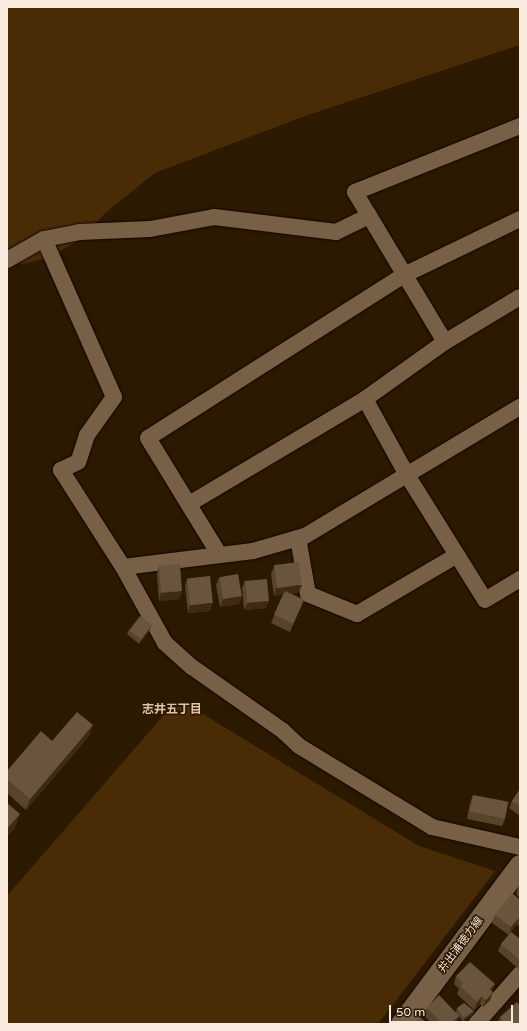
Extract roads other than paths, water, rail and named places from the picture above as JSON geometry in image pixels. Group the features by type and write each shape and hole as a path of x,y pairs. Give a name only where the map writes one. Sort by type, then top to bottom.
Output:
{"main road":[{"name":"井出浦徳力線","path":"402,1024 520,866"}],"street":[{"path":"445,342 404,276 355,192 520,126"},
{"path":"7,260 44,239 79,232 150,229 214,217 336,232 369,216"},
{"path":"220,554 148,438 404,276 520,219"},
{"path":"44,239 114,397 86,435 78,462 62,470 123,567 165,643 192,667 283,731 299,746 432,827 520,847"},
{"path":"189,504 365,399 445,342 520,297"},
{"path":"365,399 407,475 485,600 520,579"},
{"path":"123,567 253,551 298,538 520,407"},
{"path":"298,538 308,594 357,614 457,555"},
{"path":"476,1024 520,974"}],"district":[{"name":"志井五丁目","path":"172,710"}]}
